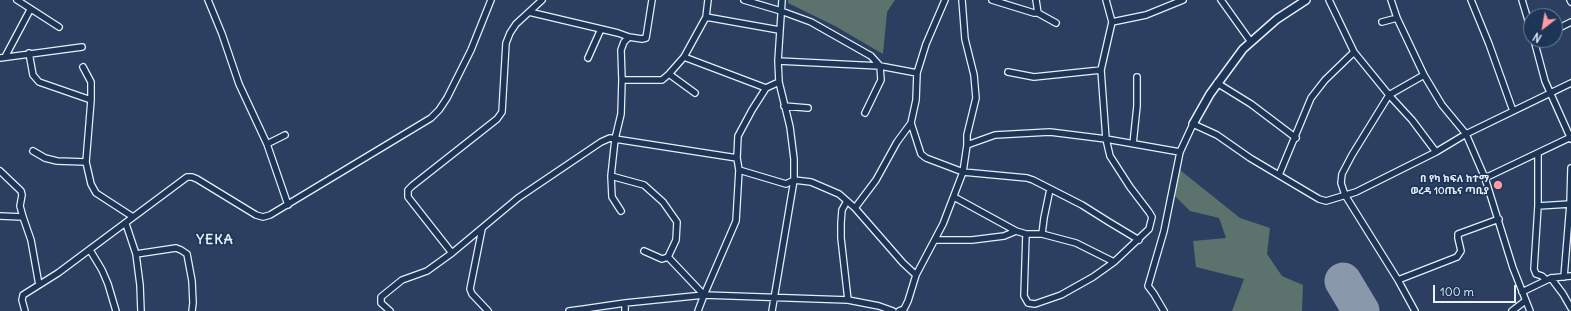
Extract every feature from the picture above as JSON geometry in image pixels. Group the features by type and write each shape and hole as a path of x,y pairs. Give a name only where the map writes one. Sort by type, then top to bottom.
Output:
{"main road":[{"path":"1193,124 1218,83 1243,49 1277,19 1306,0"}],"street":[{"path":"17,0 30,10 59,27"},
{"path":"208,0 222,34 239,84 267,144 288,205"},
{"path":"25,311 22,300 23,295 58,273 90,250 187,177 197,179 256,215 263,217 270,215 288,205 431,118 439,110 453,86 471,50 491,0"},
{"path":"452,253 408,197 408,190 497,119 502,112 506,43 516,24 542,0"},
{"path":"529,12 642,40 646,38 652,0"},
{"path":"622,80 657,81 662,80 669,74 684,57 706,17 708,0"},
{"path":"744,0 811,22 871,56 880,66 881,80 865,113"},
{"path":"772,311 794,180 793,143 779,82 779,30 782,0"},
{"path":"855,208 876,180 897,142 911,123 916,100 917,73 926,44 945,0"},
{"path":"900,311 906,306 916,275 935,240 963,172 967,135 976,98 976,88 965,39 962,0"},
{"path":"992,0 1032,13 1038,13 1056,23"},
{"path":"1036,0 1038,13"},
{"path":"1026,234 1024,296 1027,301 1035,304 1066,293 1093,277 1114,262 1149,229 1152,217 1114,163 1110,156 1106,139 1101,70 1112,22 1106,0"},
{"path":"1112,22 1146,15 1183,0"},
{"path":"1220,0 1251,42"},
{"path":"1329,0 1354,52 1389,95 1412,120 1436,152"},
{"path":"1391,0 1424,75 1442,105 1466,134 1485,178 1513,268 1530,311"},
{"path":"1471,0 1489,44 1513,111"},
{"path":"3,57 30,10"},
{"path":"706,17 779,30"},
{"path":"1382,22 1398,18"},
{"path":"588,58 601,29"},
{"path":"621,211 612,198 611,176 615,139 621,114 621,50 624,42 629,37"},
{"path":"3,57 82,46"},
{"path":"1485,178 1571,138 1550,94 1536,48"},
{"path":"1280,175 1315,92 1354,52"},
{"path":"29,53 32,75 39,82 91,100"},
{"path":"684,57 766,88"},
{"path":"778,61 880,66 917,73"},
{"path":"83,67 91,82 86,162 91,184 96,193 133,218"},
{"path":"1008,72 1034,77 1101,70"},
{"path":"669,74 695,93"},
{"path":"1415,311 1398,280 1345,195 1341,183 1342,174 1352,154 1389,95 1424,75"},
{"path":"1133,144 1137,106 1137,77"},
{"path":"698,311 736,221 739,170 737,158 738,136 766,88 779,82"},
{"path":"1218,83 1251,104 1296,138"},
{"path":"1164,311 1148,286 1164,231 1180,152 1193,124 1218,135 1250,158 1319,199 1326,201 1356,192 1436,152 1466,134 1571,83"},
{"path":"784,106 808,108"},
{"path":"911,123 921,154 926,158 963,172 1027,178 1082,205 1139,240"},
{"path":"967,145 995,135 1050,132 1106,139 1180,152"},
{"path":"267,144 285,135"},
{"path":"390,311 381,303 381,297 402,280 426,271 452,253 511,202 601,142 610,138 737,158"},
{"path":"33,151 45,158 56,161 86,162"},
{"path":"1538,153 1538,206 1534,269 1536,274 1548,279 1563,294 1571,308"},
{"path":"1564,277 1570,204 1571,168"},
{"path":"739,170 786,184 794,180 811,182 839,194 855,208 903,263 916,275"},
{"path":"0,171 21,191 22,195 20,206 31,240 39,285"},
{"path":"611,176 638,182 650,189 663,202 677,222 676,240 668,257 662,259 644,251"},
{"path":"1042,234 1050,189"},
{"path":"954,197 1016,231 1026,234 1055,236 1076,243 1114,262"},
{"path":"847,201 842,210 841,238 848,300"},
{"path":"1538,206 1570,204"},
{"path":"0,216 23,217"},
{"path":"1398,280 1457,257 1461,251 1458,234 1498,219"},
{"path":"126,224 136,254 140,285 141,311"},
{"path":"482,228 470,289 472,294 486,310"},
{"path":"935,240 972,240 1004,236 1016,231"},
{"path":"136,254 176,248 187,254 192,281 192,311"},
{"path":"90,250 102,270 108,284 116,311"},
{"path":"668,257 704,295"},
{"path":"1522,292 1548,279 1571,276"},
{"path":"569,311 625,303 704,295 848,300 879,306 893,311"},
{"path":"1512,311 1525,301"},
{"path":"625,303 625,311"}],"green space":[{"path":"788,0 895,0 887,12 883,54 835,26 788,3"},
{"path":"1180,170 1240,218 1270,228 1267,254 1282,276 1303,285 1302,311 1232,311 1244,279 1196,267 1193,241 1226,238 1219,218 1190,211 1175,196"}],"runway":[{"path":"1343,281 1361,311"}],"place":[{"name":"በ የካ ክፍለ ከተማ ወረዳ 10ጤና ጣቢያ","path":"1498,185"}],"district":[{"name":"YEKA","path":"215,240"}]}
